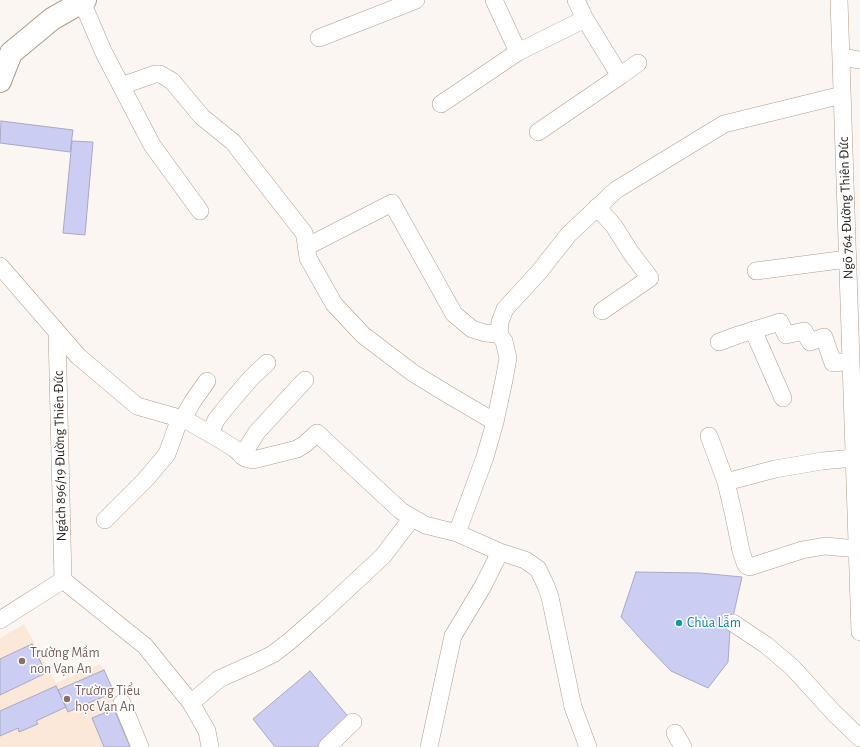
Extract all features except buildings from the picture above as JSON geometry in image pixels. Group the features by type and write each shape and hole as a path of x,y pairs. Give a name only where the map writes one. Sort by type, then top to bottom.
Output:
{"main road":[{"path":"0,80 11,53 52,18 83,1"}],"street":[{"path":"319,38 416,0"},
{"path":"494,0 518,52"},
{"path":"576,0 585,19 620,76"},
{"name":"Ngõ 764 Đường Thiên Đức","path":"839,0 860,632"},
{"path":"83,1 104,53 152,145 200,211"},
{"path":"441,104 518,52 585,19"},
{"path":"841,57 860,60"},
{"path":"538,132 638,63"},
{"path":"122,86 155,74 160,74 172,81 199,114 233,142 304,233 308,258 334,304 363,335 413,373 495,422"},
{"path":"456,533 485,457 495,422 508,358 504,341 499,334 500,322 505,308 539,272 569,234 616,190 724,124 842,95"},
{"path":"306,247 392,203 454,314 472,329 485,333 499,334"},
{"path":"598,207 614,226 631,253 650,278 602,311"},
{"path":"756,271 847,259"},
{"path":"0,266 78,356 137,406 181,418 221,440 245,458 254,460 297,449 305,444 317,432 401,511 412,518 425,525 456,533 500,552 525,560 538,569 546,586 551,605 573,707 588,747"},
{"path":"719,342 780,322 786,335 804,330 810,342 824,337 833,363 851,360"},
{"path":"753,330 783,398"},
{"name":"Ngách 896/19 Đường Thiên Đức","path":"57,332 63,580"},
{"path":"210,434 216,420 227,406 251,378 267,363"},
{"path":"242,456 257,432 306,380"},
{"path":"105,520 146,479 167,454 181,418 208,381"},
{"path":"709,436 726,482 741,552 747,566 750,567 802,550 825,546 857,549"},
{"path":"726,482 775,469 822,461 854,458"},
{"path":"191,703 219,680 273,654 290,641 383,556 412,518"},
{"path":"429,747 453,636 483,586 500,552"},
{"path":"0,620 63,580 145,646 191,703 206,731 210,747"},
{"path":"733,623 766,645 792,667 834,713 860,738"},
{"path":"122,703 140,747"},
{"path":"327,747 353,722"}],"shaded area":[{"name":"Trường Tiểu học Vạn An","path":"24,624 56,683 100,664 114,692 136,747 0,747 0,638"}],"place":[{"name":"Chùa Lẫm","path":"679,623"},
{"name":"Trường Mầm non Vạn An","path":"22,661"},
{"name":"Trường Tiểu học Vạn An","path":"67,699"}]}
